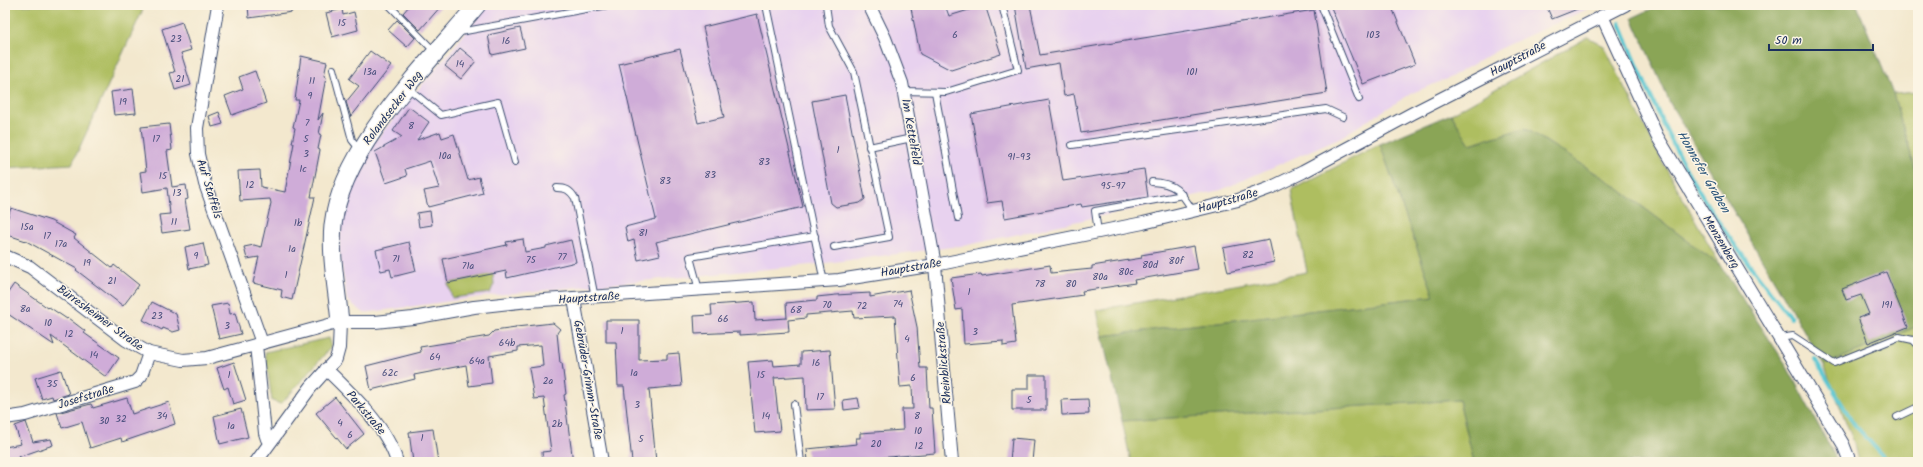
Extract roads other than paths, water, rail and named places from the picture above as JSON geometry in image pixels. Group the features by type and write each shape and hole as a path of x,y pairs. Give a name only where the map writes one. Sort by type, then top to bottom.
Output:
{"street":[{"name":"Auf Staffels","path":"218,5 197,128 198,154 206,184 259,344 265,434 271,441"},
{"name":"Rolandsecker Weg","path":"340,322 333,256 333,224 350,171 371,133 406,87 477,5"},
{"name":"Im Kettelfeld","path":"869,5 894,59 903,91 935,265"},
{"name":"Hauptstraße","path":"340,322 375,322 413,318 488,305 824,282 935,265 1098,232 1238,200 1270,188 1625,5"},
{"name":"Menzenberg","path":"1602,16 1657,136 1843,444 1850,462"},
{"name":"Bürresheimer Straße","path":"5,256 30,267 126,340 149,353 183,360 207,358 340,322"},
{"name":"Rheinblickstraße","path":"935,265 952,462"},
{"name":"Gebrüder-Grimm-Straße","path":"574,299 602,462"},
{"path":"256,462 326,369 336,359 339,348 340,322"},
{"name":"Josefstraße","path":"5,418 25,415 135,382 141,376 149,353"},
{"name":"Parkstraße","path":"326,369 348,390 386,436 397,462"}],"lane":[{"path":"389,5 436,53"},
{"path":"454,33 608,5"},
{"path":"766,5 824,282"},
{"path":"826,5 829,26 854,72 889,237 834,247"},
{"path":"903,91 946,92 1018,70 1002,5"},
{"path":"1321,5 1359,99"},
{"path":"333,70 352,140 361,151"},
{"path":"406,87 441,115 498,102 515,162"},
{"path":"935,92 958,218"},
{"path":"1072,145 1326,109 1343,117"},
{"path":"870,147 912,138"},
{"path":"1152,182 1172,185 1183,195 1193,211"},
{"path":"557,188 565,188 571,191 575,198 595,298"},
{"path":"1098,232 1095,211 1183,195"},
{"path":"699,290 690,257 815,236"},
{"path":"1779,338 1793,336 1834,364 1899,337 1913,340 1918,345"},
{"path":"794,404 801,462"},
{"path":"1897,417 1918,407"}],"waterway":[{"name":"Honnefer Graben","path":"1620,23 1659,114 1696,187 1721,226 1762,282 1791,318"},
{"name":"Honnefer Graben","path":"1815,359 1854,424 1888,462"}]}
